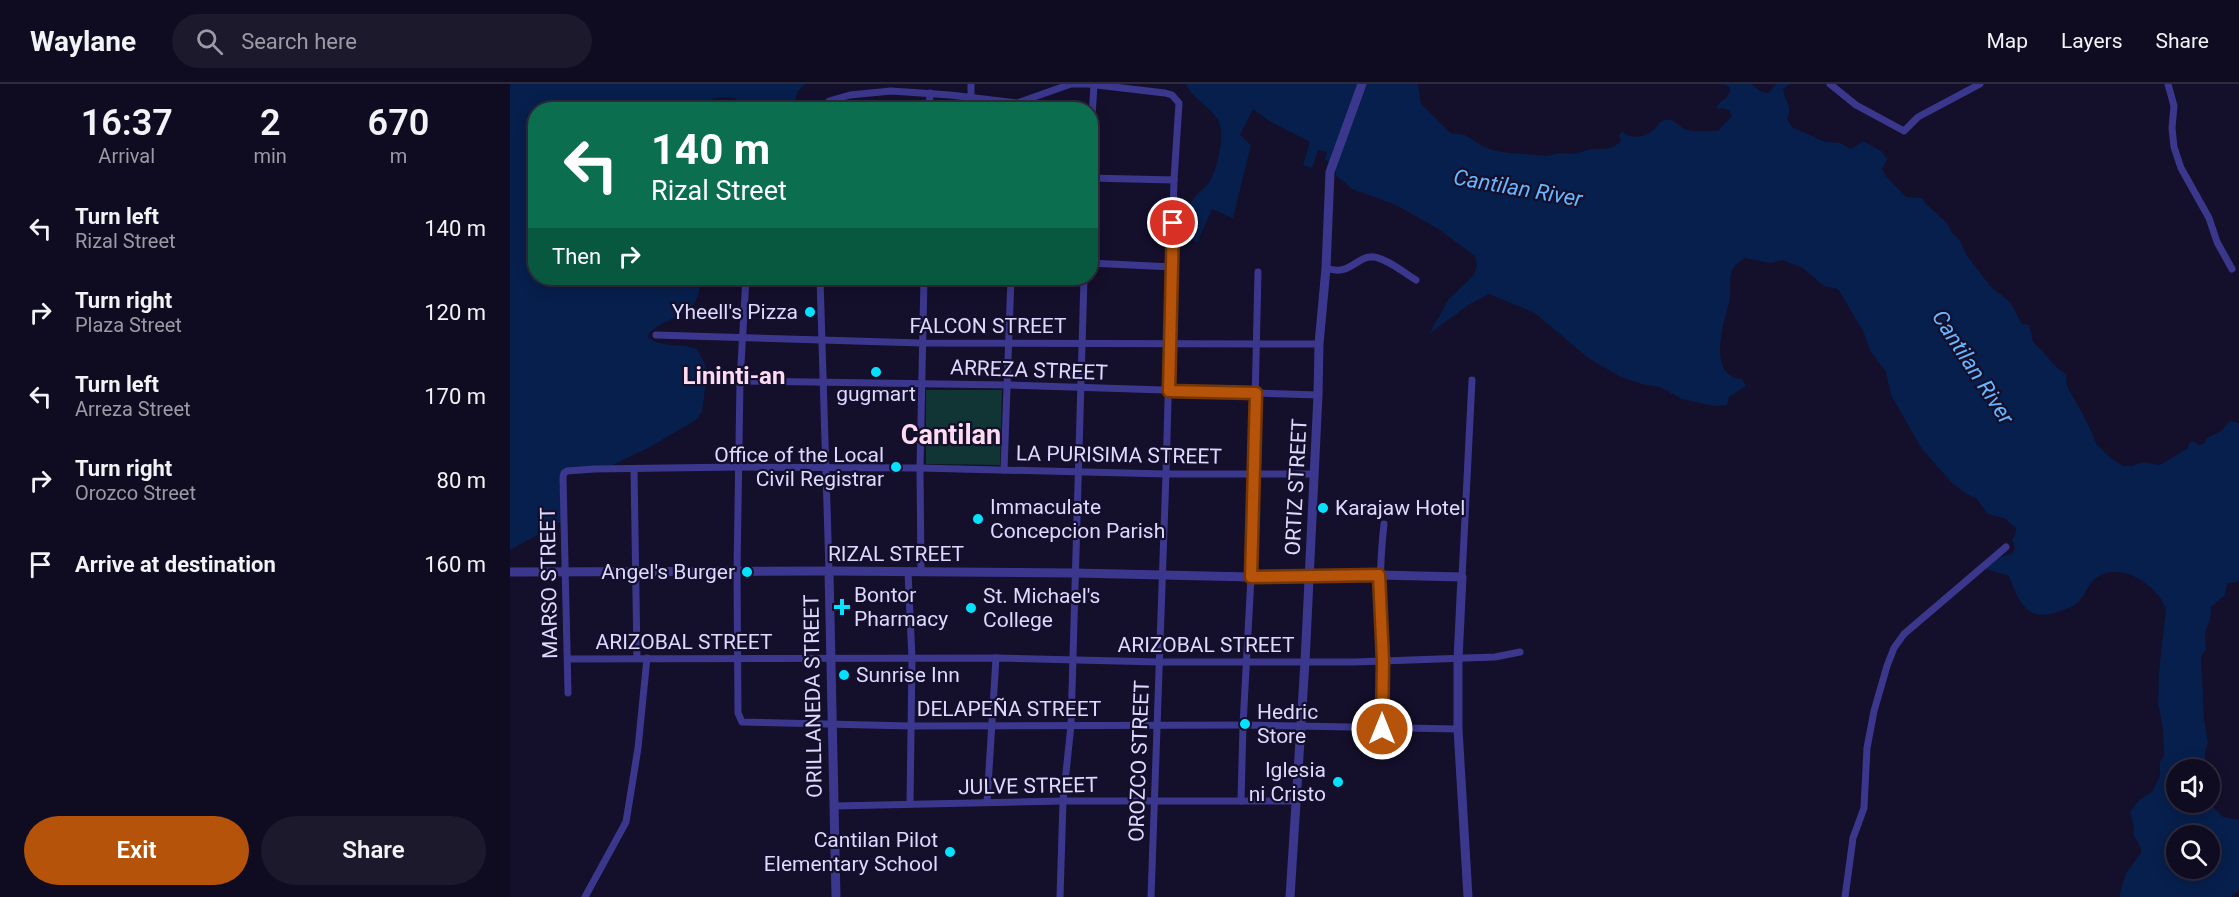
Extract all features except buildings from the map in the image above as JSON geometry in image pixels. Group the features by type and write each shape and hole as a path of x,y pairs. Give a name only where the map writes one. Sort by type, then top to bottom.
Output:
{"street":[{"path":"970,97 971,84"},
{"name":"ORTIZ STREET","path":"1290,897 1305,662 1319,344 1326,268 1331,164 1362,84"},
{"path":"1830,84 1856,105 1904,131 1918,117 1980,84"},
{"path":"2168,84 2174,106 2172,128 2174,147 2181,168 2210,218 2224,257 2232,269"},
{"path":"1026,102 1064,85 1094,85 1093,102"},
{"name":"OROZCO STREET","path":"1094,85 1165,93 1179,103 1174,180 1158,725 1150,897"},
{"path":"830,102 833,99 860,94 891,91 970,97 996,102"},
{"path":"929,102 930,93"},
{"path":"1098,178 1174,180"},
{"path":"1326,268 1340,271 1366,257 1375,257 1416,280"},
{"path":"1098,263 1172,267"},
{"path":"1241,801 1251,577 1258,272"},
{"path":"738,657 738,467 746,285"},
{"name":"ORILLANEDA STREET","path":"820,285 836,897"},
{"path":"921,572 920,468 924,285"},
{"path":"1004,470 1011,285"},
{"path":"1060,897 1063,801 1071,725 1084,285"},
{"name":"FALCON STREET","path":"656,335 922,343 1319,344"},
{"path":"1468,897 1458,729 1458,659 1472,380"},
{"name":"ARREZA STREET","path":"740,381 1007,385 1318,395"},
{"name":"LA PURISIMA STREET","path":"564,473 580,469 738,467 1314,474"},
{"path":"634,469 637,658"},
{"name":"MARSO STREET","path":"564,473 568,693"},
{"path":"1382,729 1383,661 1379,575 1384,524"},
{"path":"1845,897 1853,838 1864,808 1865,770 1872,720 1880,686 1894,648 1904,634 2006,547"},
{"name":"RIZAL STREET","path":"510,572 829,571 1251,577 1379,575 1462,577"},
{"path":"908,572 912,659 910,804"},
{"name":"ARIZOBAL STREET","path":"568,658 738,657 830,660 996,658 1159,663 1458,659 1495,657 1520,652"},
{"name":"DELAPEÑA STREET","path":"738,657 738,713 740,721 747,723 911,726 1243,725 1300,728 1458,729"},
{"path":"585,897 626,822 638,748 647,658"},
{"path":"987,802 996,658"},
{"name":"JULVE STREET","path":"834,806 1063,801 1295,801"}],"green space":[{"path":"926,390 1002,390 1000,465 926,464"}],"water":[{"path":"510,84 805,84 798,91 794,102 739,102 735,98 725,97 708,102 528,102 528,285 699,285 696,301 691,307 658,326 649,333 648,337 659,343 697,349 705,364 707,374 702,412 696,420 650,447 613,465 564,469 561,522 510,550"},
{"name":"Cantilan River","path":"1186,84 1418,84 1421,104 1450,133 1465,135 1484,147 1500,152 1547,156 1606,149 1621,141 1619,136 1622,131 1633,137 1642,136 1651,132 1665,120 1690,130 1718,131 1732,116 1729,110 1717,109 1718,104 1729,93 1730,87 1723,84 1751,84 1762,92 1769,93 1776,84 1790,84 1783,89 1789,107 1787,119 1792,127 1825,142 1840,143 1851,149 1863,141 1881,151 1887,159 1882,169 1886,176 1906,197 1922,198 1947,223 1952,233 1959,239 1967,256 1991,287 2010,302 2022,324 2029,325 2033,342 2066,374 2067,386 2097,445 2112,459 2123,466 2132,466 2142,462 2160,465 2188,448 2189,443 2193,441 2199,445 2204,444 2207,438 2221,431 2230,421 2239,423 2239,581 2227,584 2225,595 2211,607 2210,620 2205,632 2206,650 2201,656 2204,720 2208,742 2205,759 2166,759 2166,813 2219,813 2223,817 2239,820 2239,890 2231,897 2119,897 2126,873 2141,853 2141,848 2133,834 2134,826 2130,812 2140,799 2152,792 2160,776 2160,762 2164,756 2163,728 2158,704 2166,609 2158,595 2148,585 2121,572 2109,572 2098,577 2073,606 2040,615 2026,608 2021,602 2009,576 1982,568 1995,558 2012,554 2015,548 2012,539 2016,528 2004,518 1988,514 1976,498 1966,494 1952,483 1922,449 1891,395 1886,372 1871,352 1863,331 1838,289 1824,286 1803,268 1782,260 1771,263 1745,258 1735,266 1731,275 1730,299 1721,336 1721,360 1731,376 1742,379 1746,386 1729,397 1727,405 1714,406 1682,399 1660,387 1621,377 1588,358 1535,313 1489,294 1468,305 1429,334 1449,299 1474,275 1477,265 1475,256 1440,230 1396,205 1352,189 1336,175 1336,165 1325,160 1327,152 1318,150 1312,168 1303,165 1310,142 1271,122 1253,109 1240,135 1251,145 1233,218 1212,209 1197,243 1185,232 1186,216 1190,204 1208,184 1214,171 1221,136 1221,128 1216,117 1193,95"}],"place":[{"name":"Yheell's Pizza","path":"810,312"},
{"name":"gugmart","path":"876,372"},
{"name":"Office of the Local Civil Registrar","path":"896,467"},
{"name":"Karajaw Hotel","path":"1323,508"},
{"name":"Immaculate Concepcion Parish","path":"978,519"},
{"name":"Angel's Burger","path":"747,572"},
{"name":"Bontor Pharmacy","path":"842,607"},
{"name":"St. Michael's College","path":"971,608"},
{"name":"Sunrise Inn","path":"844,675"},
{"name":"Hedric Store","path":"1245,724"},
{"name":"Iglesia ni Cristo","path":"1338,782"},
{"name":"Cantilan Pilot Elementary School","path":"950,852"}],"district":[{"name":"Lininti-an","path":"734,376"},
{"name":"Cantilan","path":"951,435"}],"route":[{"path":"1173,223 1169,391 1256,393 1251,577 1379,575 1383,661 1382,729"}]}
